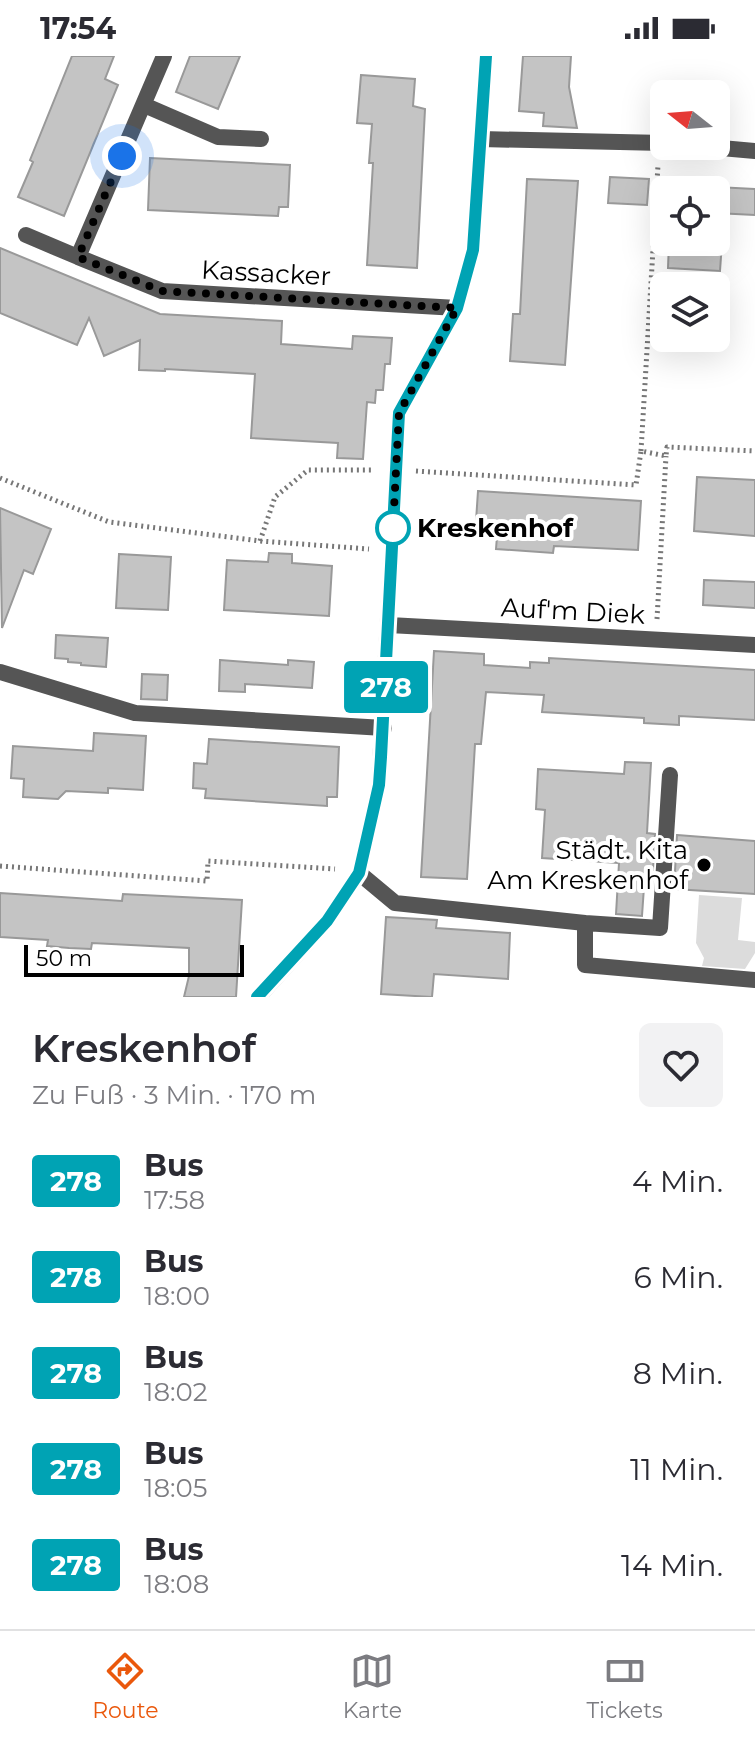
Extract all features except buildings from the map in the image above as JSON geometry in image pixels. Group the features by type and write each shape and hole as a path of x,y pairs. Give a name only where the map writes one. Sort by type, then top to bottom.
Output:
{"street":[{"path":"78,257 164,56"},
{"path":"258,997 327,921 359,873 379,785 384,728 399,413 457,308 473,250 486,56"},
{"path":"144,105 218,137 261,139"},
{"path":"481,139 650,142"},
{"path":"730,149 755,151"},
{"name":"Kassacker","path":"26,235 162,291 457,308"},
{"name":"Auf'm Diek","path":"389,625 755,645"},
{"path":"0,672 135,713 384,728"},
{"path":"359,873 395,903 660,928 670,775"},
{"path":"585,923 585,965 755,980"}],"path":[{"path":"260,541 275,497 308,470 397,470 636,485 641,451 661,160"},
{"path":"655,640 667,447 755,451"},
{"path":"641,451 666,456"},
{"path":"0,478 109,522 260,541 392,550"},
{"path":"0,866 207,881 208,861 320,867 359,873"}],"shaded area":[{"path":"699,895 742,898 738,940 755,942 755,953 745,969 702,966 704,958 696,943"}],"bus line":[{"name":"278","path":"257,997 327,921 359,873 379,785 384,728 399,413 457,308 473,250 486,56"}],"place":[{"name":"Kreskenhof","path":"393,528"},
{"name":"Städt. Kita Am Kreskenhof","path":"704,865"}],"route":[{"path":"122,156 78,257 162,291 457,308 399,413 393,528"}]}
